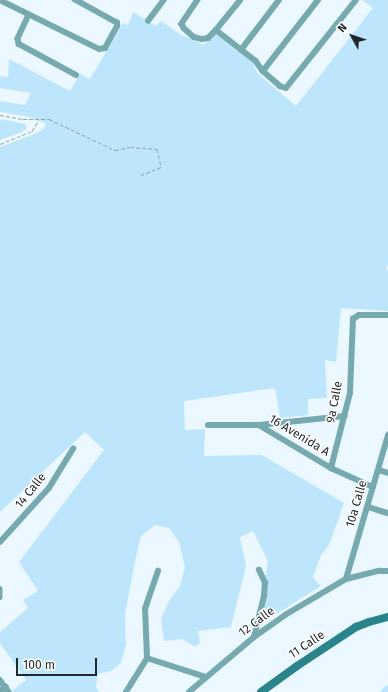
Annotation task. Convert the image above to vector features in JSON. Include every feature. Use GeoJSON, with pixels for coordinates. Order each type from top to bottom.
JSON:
{"type":"FeatureCollection","features":[{"type":"Feature","properties":{"kind":"street"},"geometry":{"type":"LineString","coordinates":[[0,0],[99,49],[105,48],[117,26],[117,23],[75,0]]}},
{"type":"Feature","properties":{"kind":"street"},"geometry":{"type":"LineString","coordinates":[[148,21],[164,0]]}},
{"type":"Feature","properties":{"kind":"street"},"geometry":{"type":"LineString","coordinates":[[198,0],[184,18],[182,24],[184,28],[194,37],[202,39],[208,38],[216,30],[240,0]]}},
{"type":"Feature","properties":{"kind":"street"},"geometry":{"type":"LineString","coordinates":[[241,50],[279,0]]}},
{"type":"Feature","properties":{"kind":"street"},"geometry":{"type":"LineString","coordinates":[[263,71],[318,0]]}},
{"type":"Feature","properties":{"kind":"street"},"geometry":{"type":"LineString","coordinates":[[216,30],[256,61],[263,71],[280,86],[286,88],[356,0]]}},
{"type":"Feature","properties":{"kind":"street"},"geometry":{"type":"LineString","coordinates":[[29,15],[18,39],[19,44],[76,75]]}},
{"type":"Feature","properties":{"kind":"street","name":"9a Calle"},"geometry":{"type":"LineString","coordinates":[[331,468],[350,393],[353,319],[355,316],[388,315]]}},
{"type":"Feature","properties":{"kind":"street"},"geometry":{"type":"LineString","coordinates":[[259,425],[345,416]]}},
{"type":"Feature","properties":{"kind":"street","name":"16 Avenida A"},"geometry":{"type":"LineString","coordinates":[[208,425],[259,425],[331,468],[373,487]]}},
{"type":"Feature","properties":{"kind":"street","name":"10a Calle"},"geometry":{"type":"LineString","coordinates":[[346,579],[388,435]]}},
{"type":"Feature","properties":{"kind":"street","name":"14 Calle"},"geometry":{"type":"LineString","coordinates":[[0,542],[50,488],[73,449]]}},
{"type":"Feature","properties":{"kind":"street"},"geometry":{"type":"LineString","coordinates":[[379,470],[388,473]]}},
{"type":"Feature","properties":{"kind":"street"},"geometry":{"type":"LineString","coordinates":[[368,507],[388,513]]}},
{"type":"Feature","properties":{"kind":"street"},"geometry":{"type":"LineString","coordinates":[[254,637],[264,596],[265,583],[259,570]]}},
{"type":"Feature","properties":{"kind":"street"},"geometry":{"type":"LineString","coordinates":[[126,692],[147,658],[145,609],[158,571]]}},
{"type":"Feature","properties":{"kind":"street","name":"12 Calle"},"geometry":{"type":"LineString","coordinates":[[189,692],[206,676],[254,637],[285,615],[346,579],[379,571],[388,571]]}},
{"type":"Feature","properties":{"kind":"street","name":"11 Calle"},"geometry":{"type":"LineString","coordinates":[[262,692],[314,654],[369,622],[388,617]]}},
{"type":"Feature","properties":{"kind":"street"},"geometry":{"type":"LineString","coordinates":[[147,658],[206,676]]}},
{"type":"Feature","properties":{"kind":"street"},"geometry":{"type":"LineString","coordinates":[[0,680],[7,690],[0,691]]}},
{"type":"Feature","properties":{"kind":"path"},"geometry":{"type":"LineString","coordinates":[[0,115],[23,119],[49,119],[115,150],[130,147],[157,149],[161,167],[139,176]]}},
{"type":"Feature","properties":{"kind":"path"},"geometry":{"type":"LineString","coordinates":[[0,144],[32,131],[40,119]]}},
{"type":"Feature","properties":{"kind":"shaded area"},"geometry":{"type":"Polygon","coordinates":[[[362,0],[388,0],[388,265],[386,268],[388,271],[388,311],[341,308],[336,362],[325,360],[327,398],[308,399],[308,415],[280,418],[275,388],[184,401],[185,430],[205,429],[204,456],[262,455],[344,503],[330,543],[320,557],[313,578],[321,586],[257,626],[268,561],[253,531],[240,537],[246,566],[231,627],[198,631],[200,643],[195,647],[182,639],[164,641],[161,619],[169,601],[180,586],[185,567],[179,542],[169,528],[155,525],[141,536],[125,614],[126,645],[121,663],[111,671],[98,674],[96,687],[99,692],[14,692],[13,690],[26,680],[0,643],[0,632],[28,608],[23,600],[38,591],[19,562],[104,450],[85,432],[0,512],[0,147],[39,132],[45,128],[45,123],[29,117],[0,112],[0,101],[25,105],[31,93],[0,88],[0,76],[8,77],[9,59],[70,91],[80,74],[90,79],[123,23],[128,25],[133,12],[156,26],[161,21],[180,34],[204,45],[214,33],[253,63],[257,73],[296,106],[373,8],[362,0]]]}},
{"type":"Feature","properties":{"kind":"shaded area"},"geometry":{"type":"Polygon","coordinates":[[[2,119],[25,124],[27,128],[22,132],[0,140],[0,121],[2,119]]]}},
{"type":"Feature","properties":{"kind":"shaded area"},"geometry":{"type":"Polygon","coordinates":[[[386,685],[388,686],[388,692],[380,692],[386,685]]]}}]}
